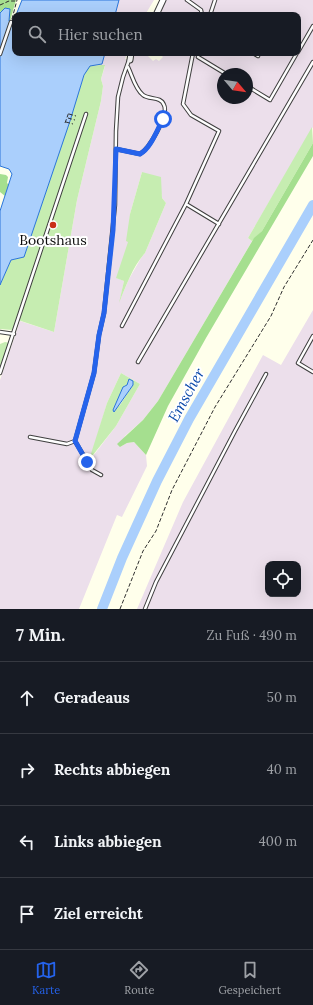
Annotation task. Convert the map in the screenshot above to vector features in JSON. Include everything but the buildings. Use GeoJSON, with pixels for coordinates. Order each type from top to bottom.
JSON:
{"type":"FeatureCollection","features":[{"type":"Feature","properties":{"kind":"street"},"geometry":{"type":"LineString","coordinates":[[157,12],[163,0]]}},
{"type":"Feature","properties":{"kind":"street"},"geometry":{"type":"LineString","coordinates":[[130,60],[131,56]]}},
{"type":"Feature","properties":{"kind":"lane"},"geometry":{"type":"LineString","coordinates":[[186,0],[201,10],[201,12]]}},
{"type":"Feature","properties":{"kind":"lane"},"geometry":{"type":"LineString","coordinates":[[211,12],[215,0]]}},
{"type":"Feature","properties":{"kind":"lane"},"geometry":{"type":"LineString","coordinates":[[0,54],[11,22]]}},
{"type":"Feature","properties":{"kind":"lane"},"geometry":{"type":"LineString","coordinates":[[301,47],[313,26]]}},
{"type":"Feature","properties":{"kind":"lane"},"geometry":{"type":"LineString","coordinates":[[122,326],[186,204],[219,131],[191,115],[183,104],[192,56]]}},
{"type":"Feature","properties":{"kind":"lane"},"geometry":{"type":"LineString","coordinates":[[253,90],[270,100],[296,56]]}},
{"type":"Feature","properties":{"kind":"lane"},"geometry":{"type":"LineString","coordinates":[[198,57],[217,69]]}},
{"type":"Feature","properties":{"kind":"lane"},"geometry":{"type":"LineString","coordinates":[[101,475],[92,470],[75,441],[94,373],[99,335],[104,313],[114,224],[118,97],[123,77],[130,60]]}},
{"type":"Feature","properties":{"kind":"lane"},"geometry":{"type":"LineString","coordinates":[[138,362],[313,62]]}},
{"type":"Feature","properties":{"kind":"lane"},"geometry":{"type":"LineString","coordinates":[[116,149],[140,154],[143,152],[152,140],[166,109],[160,100],[146,97],[139,91],[128,67]]}},
{"type":"Feature","properties":{"kind":"lane"},"geometry":{"type":"LineString","coordinates":[[0,373],[86,114]]}},
{"type":"Feature","properties":{"kind":"lane"},"geometry":{"type":"LineString","coordinates":[[186,204],[219,224]]}},
{"type":"Feature","properties":{"kind":"lane"},"geometry":{"type":"LineString","coordinates":[[0,332],[14,334]]}},
{"type":"Feature","properties":{"kind":"lane"},"geometry":{"type":"LineString","coordinates":[[313,336],[298,363],[313,372]]}},
{"type":"Feature","properties":{"kind":"lane"},"geometry":{"type":"LineString","coordinates":[[145,609],[156,582],[266,374]]}},
{"type":"Feature","properties":{"kind":"lane"},"geometry":{"type":"LineString","coordinates":[[30,436],[67,444],[75,441]]}},
{"type":"Feature","properties":{"kind":"path"},"geometry":{"type":"LineString","coordinates":[[0,5],[9,1],[16,1],[13,12]]}},
{"type":"Feature","properties":{"kind":"path"},"geometry":{"type":"LineString","coordinates":[[11,22],[12,18]]}},
{"type":"Feature","properties":{"kind":"path"},"geometry":{"type":"LineString","coordinates":[[73,124],[66,122],[67,118],[69,113],[76,116]]}},
{"type":"Feature","properties":{"kind":"path"},"geometry":{"type":"LineString","coordinates":[[67,118],[75,120]]}},
{"type":"Feature","properties":{"kind":"path"},"geometry":{"type":"LineString","coordinates":[[120,609],[143,551],[156,531],[172,490],[215,407],[271,316],[284,287],[313,240]]}},
{"type":"Feature","properties":{"kind":"shaded area"},"geometry":{"type":"Polygon","coordinates":[[[119,0],[154,0],[147,12],[116,12],[119,0]]]}},
{"type":"Feature","properties":{"kind":"shaded area"},"geometry":{"type":"Polygon","coordinates":[[[166,0],[313,0],[313,127],[248,238],[252,241],[158,401],[143,420],[125,436],[120,447],[127,443],[134,442],[146,455],[147,466],[122,517],[117,515],[79,609],[0,609],[0,380],[20,321],[54,332],[77,200],[101,101],[103,86],[101,79],[105,66],[101,65],[104,56],[126,56],[125,59],[133,60],[134,56],[148,56],[153,61],[156,59],[159,61],[163,57],[162,56],[301,56],[301,12],[161,12],[166,0]],[[142,172],[130,214],[129,242],[117,278],[124,281],[120,300],[129,279],[145,253],[166,203],[162,198],[162,195],[142,172]],[[121,373],[107,403],[90,460],[116,426],[140,384],[121,373]]]}},
{"type":"Feature","properties":{"kind":"shaded area"},"geometry":{"type":"Polygon","coordinates":[[[313,310],[313,609],[137,609],[183,502],[263,355],[281,365],[313,310]]]}},
{"type":"Feature","properties":{"kind":"green space"},"geometry":{"type":"Polygon","coordinates":[[[0,0],[16,0],[10,21],[5,9],[0,12],[0,0]]]}},
{"type":"Feature","properties":{"kind":"green space"},"geometry":{"type":"Polygon","coordinates":[[[105,65],[101,79],[103,86],[101,101],[77,200],[54,332],[18,320],[12,330],[0,329],[0,285],[11,260],[24,257],[86,70],[90,66],[105,65]]]}},
{"type":"Feature","properties":{"kind":"green space"},"geometry":{"type":"Polygon","coordinates":[[[312,127],[313,143],[262,231],[252,241],[248,238],[312,127]]]}},
{"type":"Feature","properties":{"kind":"green space"},"geometry":{"type":"Polygon","coordinates":[[[313,143],[313,156],[206,338],[168,406],[146,455],[134,442],[127,443],[120,447],[117,444],[143,420],[158,401],[254,238],[262,231],[313,143]]]}},
{"type":"Feature","properties":{"kind":"green space"},"geometry":{"type":"Polygon","coordinates":[[[142,172],[161,177],[162,198],[166,203],[145,253],[133,270],[119,303],[124,281],[116,278],[128,242],[126,241],[130,214],[142,172]]]}},
{"type":"Feature","properties":{"kind":"green space"},"geometry":{"type":"Polygon","coordinates":[[[0,174],[8,177],[7,183],[9,185],[5,196],[0,192],[0,174]]]}},
{"type":"Feature","properties":{"kind":"green space"},"geometry":{"type":"Polygon","coordinates":[[[5,342],[10,343],[0,369],[0,344],[5,342]]]}},
{"type":"Feature","properties":{"kind":"green space"},"geometry":{"type":"Polygon","coordinates":[[[121,373],[140,384],[116,426],[89,460],[107,403],[121,373]],[[133,385],[124,386],[113,410],[120,405],[133,385]]]}},
{"type":"Feature","properties":{"kind":"water"},"geometry":{"type":"Polygon","coordinates":[[[22,0],[119,0],[116,12],[17,12],[22,0]]]}},
{"type":"Feature","properties":{"kind":"water"},"geometry":{"type":"Polygon","coordinates":[[[5,8],[10,9],[9,21],[12,22],[12,56],[104,56],[102,64],[90,66],[84,75],[24,257],[11,260],[0,285],[0,211],[12,174],[9,169],[0,166],[0,13],[5,8]]]}},
{"type":"Feature","properties":{"kind":"water"},"geometry":{"type":"Polygon","coordinates":[[[129,379],[133,381],[133,385],[114,412],[113,410],[123,387],[127,385],[129,379]]]}},
{"type":"Feature","properties":{"kind":"waterway","name":"Emscher"},"geometry":{"type":"LineString","coordinates":[[102,609],[122,558],[157,481],[189,419],[313,205]]}},
{"type":"Feature","properties":{"kind":"place","name":"Bootshaus"},"geometry":{"type":"Point","coordinates":[53,225]}},
{"type":"Feature","properties":{"kind":"route"},"geometry":{"type":"LineString","coordinates":[[87,462],[75,441],[94,373],[99,335],[104,313],[115,205],[116,149],[140,154],[152,140],[163,119]]}}]}
